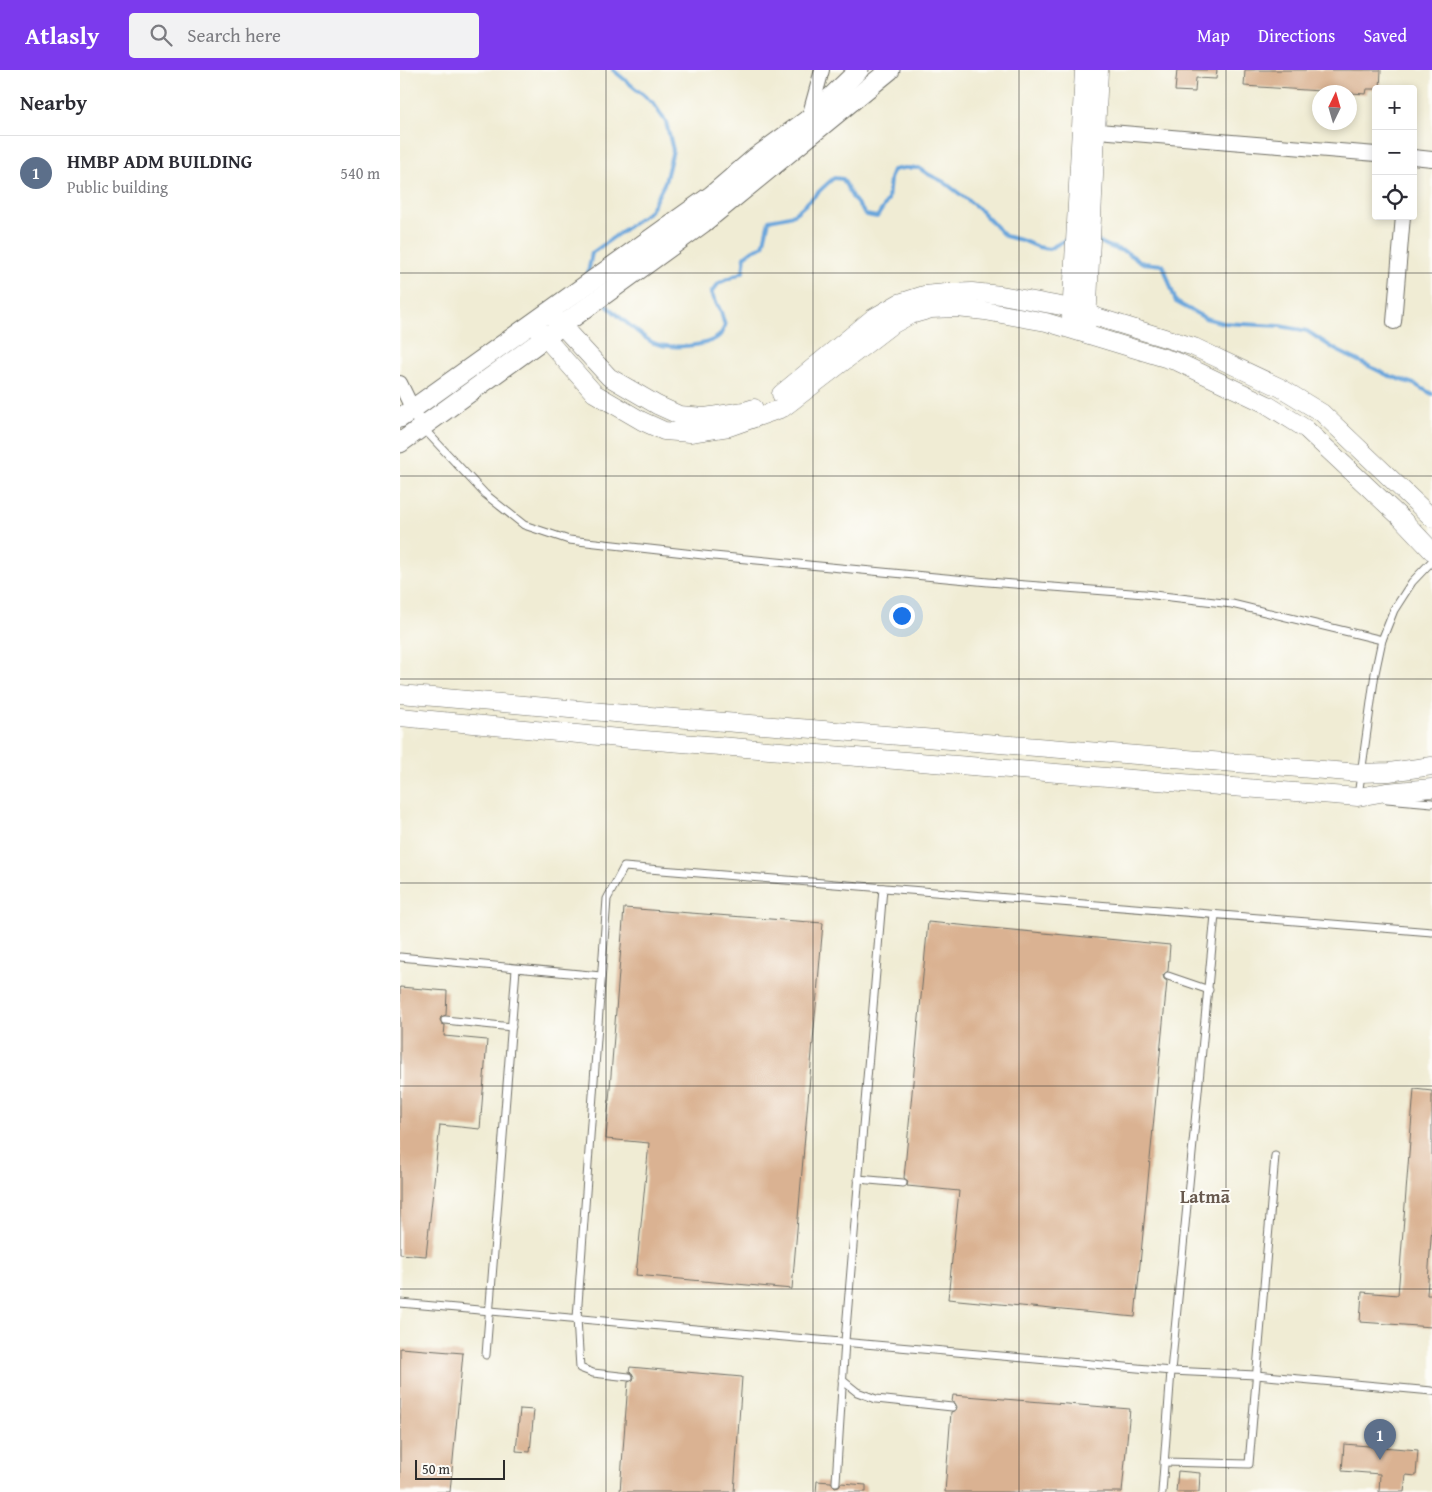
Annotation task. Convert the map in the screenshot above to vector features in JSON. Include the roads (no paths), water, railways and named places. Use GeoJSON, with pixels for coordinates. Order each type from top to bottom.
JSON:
{"type":"FeatureCollection","features":[{"type":"Feature","properties":{"kind":"main road"},"geometry":{"type":"LineString","coordinates":[[406,413],[533,324],[556,318],[611,278],[755,158],[808,118],[859,70]]}},
{"type":"Feature","properties":{"kind":"main road"},"geometry":{"type":"LineString","coordinates":[[611,278],[704,223],[890,70]]}},
{"type":"Feature","properties":{"kind":"main road"},"geometry":{"type":"LineString","coordinates":[[400,443],[545,338],[556,318]]}},
{"type":"Feature","properties":{"kind":"street"},"geometry":{"type":"LineString","coordinates":[[808,118],[822,70]]}},
{"type":"Feature","properties":{"kind":"street"},"geometry":{"type":"LineString","coordinates":[[1078,332],[1088,131],[1084,70]]}},
{"type":"Feature","properties":{"kind":"street"},"geometry":{"type":"LineString","coordinates":[[1088,131],[1099,70]]}},
{"type":"Feature","properties":{"kind":"street"},"geometry":{"type":"LineString","coordinates":[[1088,131],[1372,154]]}},
{"type":"Feature","properties":{"kind":"street"},"geometry":{"type":"LineString","coordinates":[[1417,157],[1432,159]]}},
{"type":"Feature","properties":{"kind":"street"},"geometry":{"type":"LineString","coordinates":[[1394,322],[1403,220]]}},
{"type":"Feature","properties":{"kind":"street"},"geometry":{"type":"LineString","coordinates":[[556,318],[609,377],[657,405],[679,415],[705,417],[744,411],[770,403],[873,318],[899,303],[924,295],[972,292],[1000,295],[1079,312],[1194,346],[1281,388],[1322,413],[1432,518]]}},
{"type":"Feature","properties":{"kind":"street"},"geometry":{"type":"LineString","coordinates":[[533,324],[594,393],[642,421],[664,431],[690,433],[729,427],[783,408],[890,326],[910,314],[924,310],[957,308],[1046,322],[1178,362],[1266,404],[1306,429],[1401,518],[1432,551]]}},
{"type":"Feature","properties":{"kind":"street"},"geometry":{"type":"LineString","coordinates":[[400,383],[406,413],[422,427]]}},
{"type":"Feature","properties":{"kind":"street"},"geometry":{"type":"LineString","coordinates":[[400,694],[635,715],[1361,773],[1389,772],[1432,766]]}},
{"type":"Feature","properties":{"kind":"street"},"geometry":{"type":"LineString","coordinates":[[400,717],[619,738],[1358,797],[1386,792],[1432,788]]}},
{"type":"Feature","properties":{"kind":"lane"},"geometry":{"type":"LineString","coordinates":[[422,427],[485,494],[524,525],[569,540],[703,555],[998,583],[1145,594],[1232,604],[1382,640]]}},
{"type":"Feature","properties":{"kind":"lane"},"geometry":{"type":"LineString","coordinates":[[1432,561],[1412,582],[1398,603],[1382,640],[1375,673],[1358,797],[1432,803]]}},
{"type":"Feature","properties":{"kind":"lane"},"geometry":{"type":"LineString","coordinates":[[629,1376],[592,1372],[580,1368],[577,1318],[607,899],[624,867],[1432,932]]}},
{"type":"Feature","properties":{"kind":"lane"},"geometry":{"type":"LineString","coordinates":[[836,1482],[845,1341],[883,888]]}},
{"type":"Feature","properties":{"kind":"lane"},"geometry":{"type":"LineString","coordinates":[[1162,1492],[1171,1370],[1215,915]]}},
{"type":"Feature","properties":{"kind":"lane"},"geometry":{"type":"LineString","coordinates":[[400,957],[601,976]]}},
{"type":"Feature","properties":{"kind":"lane"},"geometry":{"type":"LineString","coordinates":[[486,1355],[516,969]]}},
{"type":"Feature","properties":{"kind":"lane"},"geometry":{"type":"LineString","coordinates":[[1168,976],[1209,990]]}},
{"type":"Feature","properties":{"kind":"lane"},"geometry":{"type":"LineString","coordinates":[[445,1020],[512,1027]]}},
{"type":"Feature","properties":{"kind":"lane"},"geometry":{"type":"LineString","coordinates":[[1164,1462],[1249,1464],[1275,1156]]}},
{"type":"Feature","properties":{"kind":"lane"},"geometry":{"type":"LineString","coordinates":[[858,1179],[903,1182]]}},
{"type":"Feature","properties":{"kind":"lane"},"geometry":{"type":"LineString","coordinates":[[400,1302],[1171,1370],[1256,1375],[1432,1391]]}},
{"type":"Feature","properties":{"kind":"lane"},"geometry":{"type":"LineString","coordinates":[[842,1380],[857,1392],[876,1399],[952,1407]]}},
{"type":"Feature","properties":{"kind":"waterway"},"geometry":{"type":"LineString","coordinates":[[589,276],[592,253],[650,211],[665,182],[673,150],[666,122],[653,103],[613,70]]}},
{"type":"Feature","properties":{"kind":"waterway"},"geometry":{"type":"LineString","coordinates":[[604,301],[608,307],[631,327],[654,343],[669,346],[688,346],[713,340],[720,335],[725,326],[721,312],[711,293],[719,283],[743,272],[745,256],[763,246],[769,220],[796,213],[834,178],[843,179],[852,197],[866,215],[877,217],[888,200],[893,170],[904,168],[919,168],[944,182],[978,208],[1005,236],[1049,249],[1069,238]]}},
{"type":"Feature","properties":{"kind":"waterway"},"geometry":{"type":"LineString","coordinates":[[1096,240],[1126,252],[1143,263],[1163,265],[1176,302],[1205,318],[1224,323],[1280,326],[1307,331],[1336,350],[1387,375],[1414,384],[1432,394]]}},
{"type":"Feature","properties":{"kind":"place","name":"HMBP ADM BUILDING"},"geometry":{"type":"Point","coordinates":[1380,1460]}},
{"type":"Feature","properties":{"kind":"district","name":"Latmā"},"geometry":{"type":"Point","coordinates":[1205,1197]}}]}
